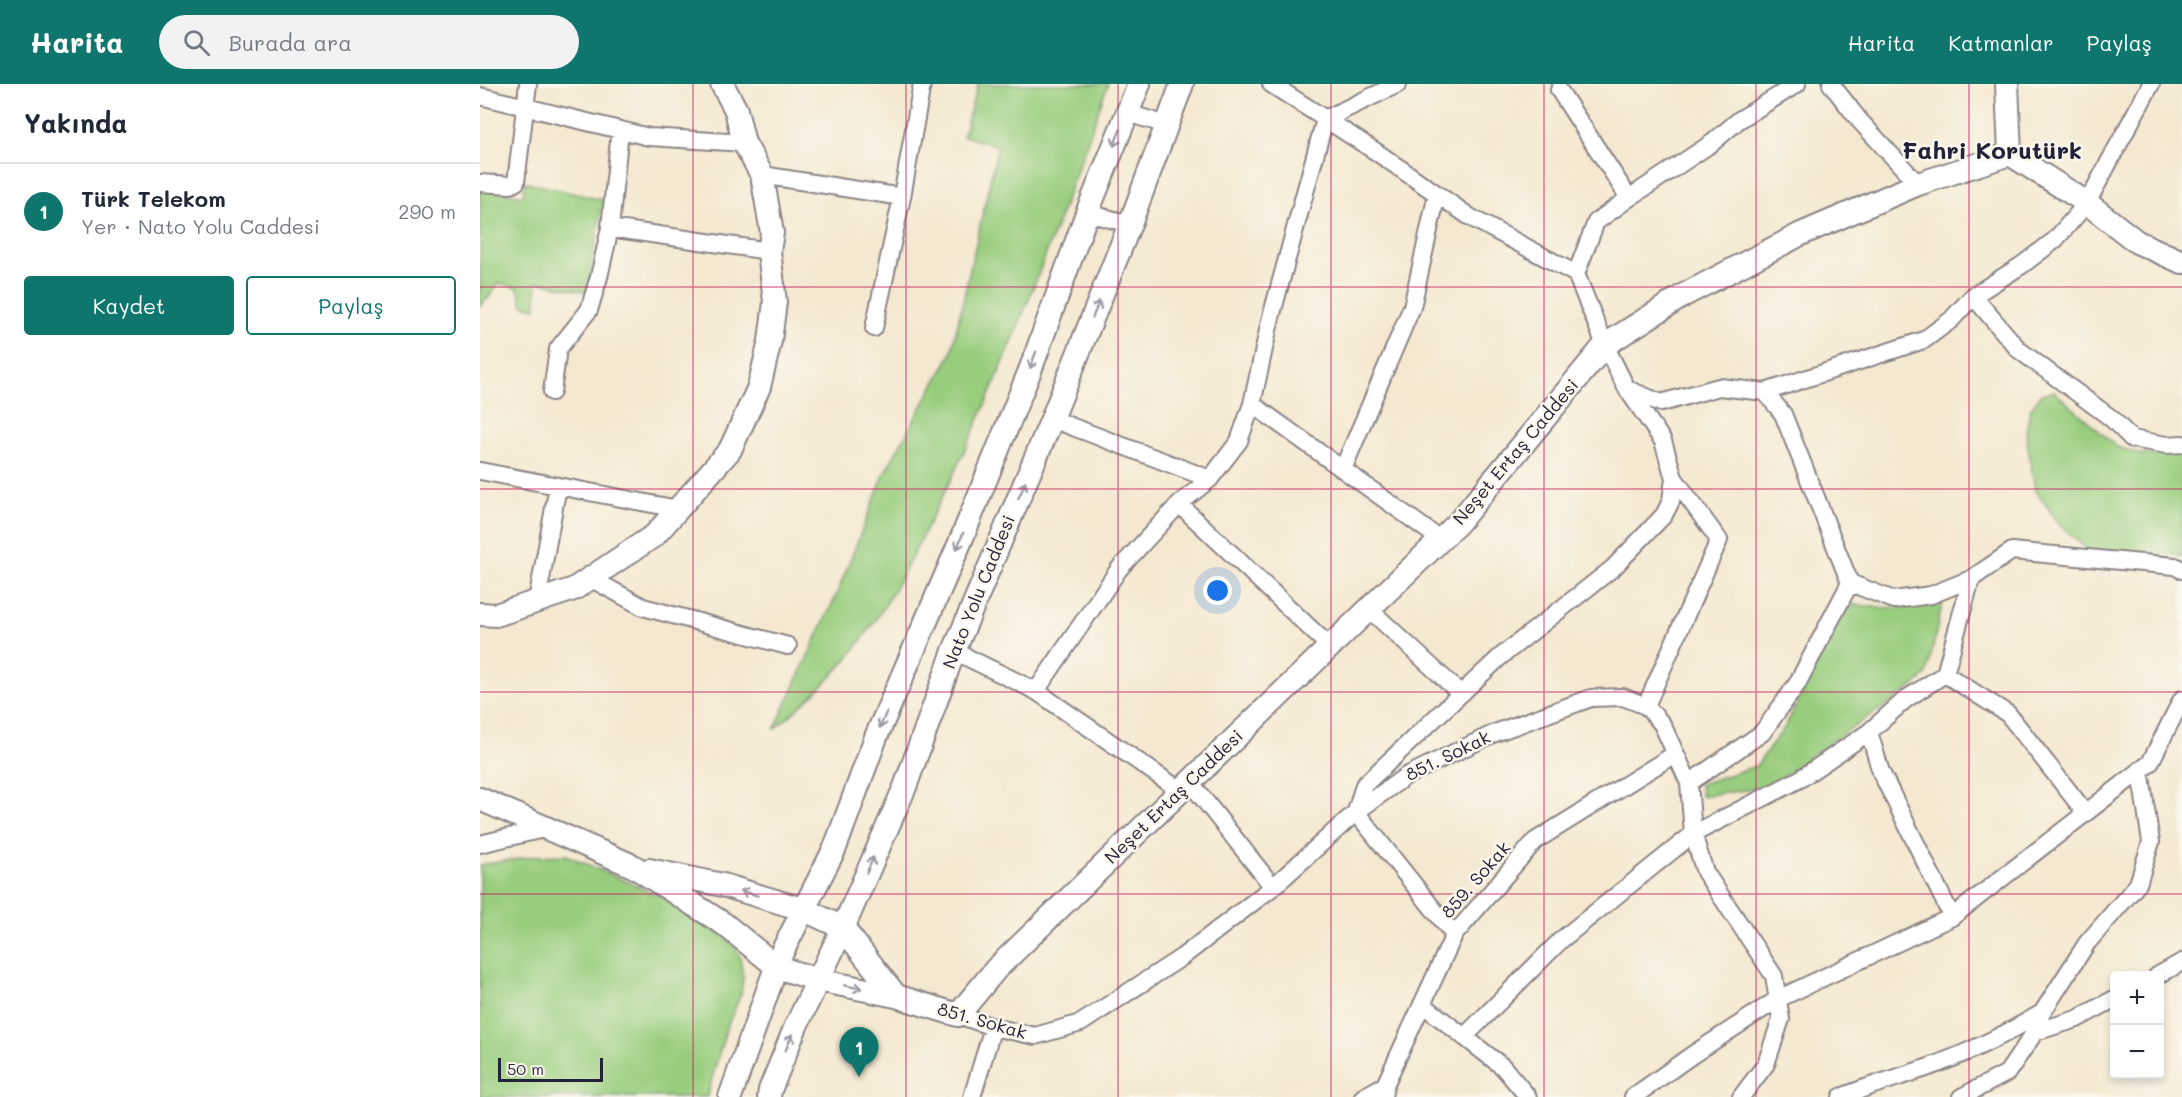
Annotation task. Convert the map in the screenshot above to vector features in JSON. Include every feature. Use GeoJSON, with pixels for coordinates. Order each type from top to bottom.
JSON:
{"type":"FeatureCollection","features":[{"type":"Feature","properties":{"kind":"main road"},"geometry":{"type":"LineString","coordinates":[[480,614],[496,615],[574,589],[656,535],[730,450],[759,387],[770,341],[775,303],[768,251],[772,233],[762,175],[744,143],[736,110],[722,84]]}},
{"type":"Feature","properties":{"kind":"main road"},"geometry":{"type":"LineString","coordinates":[[730,1097],[780,956],[835,848],[876,737],[959,545],[1022,390],[1087,213],[1139,84]]}},
{"type":"Feature","properties":{"kind":"main road","name":"Nato Yolu Caddesi"},"geometry":{"type":"LineString","coordinates":[[769,1097],[796,1026],[843,928],[905,787],[954,651],[1052,419],[1130,224],[1182,84]]}},
{"type":"Feature","properties":{"kind":"main road"},"geometry":{"type":"LineString","coordinates":[[2007,84],[2010,154],[2087,203],[2137,242],[2182,262]]}},
{"type":"Feature","properties":{"kind":"main road","name":"Neşet Ertaş Caddesi"},"geometry":{"type":"LineString","coordinates":[[958,1015],[996,969],[1458,523],[1605,345],[1684,295],[1801,234],[1918,184],[2010,154]]}},
{"type":"Feature","properties":{"kind":"main road"},"geometry":{"type":"LineString","coordinates":[[480,799],[633,866],[724,924],[777,967]]}},
{"type":"Feature","properties":{"kind":"main road"},"geometry":{"type":"LineString","coordinates":[[633,866],[723,885],[805,910],[843,928],[896,996]]}},
{"type":"Feature","properties":{"kind":"main road","name":"851. Sokak"},"geometry":{"type":"LineString","coordinates":[[777,967],[818,980],[896,996],[958,1015]]}},
{"type":"Feature","properties":{"kind":"street"},"geometry":{"type":"LineString","coordinates":[[480,183],[511,185],[516,182],[528,84]]}},
{"type":"Feature","properties":{"kind":"street"},"geometry":{"type":"LineString","coordinates":[[874,328],[902,197],[921,84]]}},
{"type":"Feature","properties":{"kind":"street"},"geometry":{"type":"LineString","coordinates":[[1271,84],[1470,217],[1576,274],[1605,345],[1627,389],[1663,441],[1674,478],[1719,540],[1646,706],[1662,724],[1689,783],[1693,834],[1705,872],[1774,976],[1781,1019],[1766,1064],[1742,1097]]}},
{"type":"Feature","properties":{"kind":"street"},"geometry":{"type":"LineString","coordinates":[[1036,691],[1119,569],[1179,504],[1210,479],[1239,441],[1252,404],[1269,321],[1325,119],[1398,84]]}},
{"type":"Feature","properties":{"kind":"street"},"geometry":{"type":"LineString","coordinates":[[1576,274],[1596,222],[1713,143],[1739,120],[1797,84]]}},
{"type":"Feature","properties":{"kind":"street"},"geometry":{"type":"LineString","coordinates":[[1831,84],[1859,120],[1918,184]]}},
{"type":"Feature","properties":{"kind":"street"},"geometry":{"type":"LineString","coordinates":[[1627,389],[1661,403],[1719,387],[1765,392],[1924,340],[1951,320],[1973,296],[2022,265],[2055,240],[2087,203],[2151,84]]}},
{"type":"Feature","properties":{"kind":"street"},"geometry":{"type":"LineString","coordinates":[[1559,90],[1629,198]]}},
{"type":"Feature","properties":{"kind":"street"},"geometry":{"type":"LineString","coordinates":[[480,96],[649,137],[744,143]]}},
{"type":"Feature","properties":{"kind":"street"},"geometry":{"type":"LineString","coordinates":[[1127,113],[1167,125]]}},
{"type":"Feature","properties":{"kind":"street"},"geometry":{"type":"LineString","coordinates":[[552,392],[558,349],[589,309],[599,278],[610,228],[620,130]]}},
{"type":"Feature","properties":{"kind":"street"},"geometry":{"type":"LineString","coordinates":[[762,175],[902,197]]}},
{"type":"Feature","properties":{"kind":"street"},"geometry":{"type":"LineString","coordinates":[[1342,470],[1412,307],[1437,194]]}},
{"type":"Feature","properties":{"kind":"street"},"geometry":{"type":"LineString","coordinates":[[1087,213],[1130,224]]}},
{"type":"Feature","properties":{"kind":"street"},"geometry":{"type":"LineString","coordinates":[[610,228],[768,251]]}},
{"type":"Feature","properties":{"kind":"street"},"geometry":{"type":"LineString","coordinates":[[1973,296],[2019,350],[2111,418],[2132,439],[2167,445],[2182,444]]}},
{"type":"Feature","properties":{"kind":"street"},"geometry":{"type":"LineString","coordinates":[[1765,392],[1783,414],[1850,583],[1894,600],[1931,595],[1971,579],[2012,551],[2175,566],[2182,570]]}},
{"type":"Feature","properties":{"kind":"street"},"geometry":{"type":"LineString","coordinates":[[1252,404],[1441,540]]}},
{"type":"Feature","properties":{"kind":"street"},"geometry":{"type":"LineString","coordinates":[[1052,419],[1210,479]]}},
{"type":"Feature","properties":{"kind":"street"},"geometry":{"type":"LineString","coordinates":[[480,471],[678,509]]}},
{"type":"Feature","properties":{"kind":"street"},"geometry":{"type":"LineString","coordinates":[[1454,935],[1356,812],[1364,785],[1500,657],[1613,568],[1664,515],[1671,501],[1674,478]]}},
{"type":"Feature","properties":{"kind":"street"},"geometry":{"type":"LineString","coordinates":[[537,601],[558,486]]}},
{"type":"Feature","properties":{"kind":"street"},"geometry":{"type":"LineString","coordinates":[[1179,504],[1330,647]]}},
{"type":"Feature","properties":{"kind":"street"},"geometry":{"type":"LineString","coordinates":[[590,578],[643,607],[788,646]]}},
{"type":"Feature","properties":{"kind":"street"},"geometry":{"type":"LineString","coordinates":[[1464,1037],[1561,940],[1693,834],[1800,779],[1869,732],[1906,699],[1945,674],[1971,579]]}},
{"type":"Feature","properties":{"kind":"street"},"geometry":{"type":"LineString","coordinates":[[1689,783],[1762,733],[1797,684],[1850,583]]}},
{"type":"Feature","properties":{"kind":"street"},"geometry":{"type":"LineString","coordinates":[[1370,609],[1461,694]]}},
{"type":"Feature","properties":{"kind":"street"},"geometry":{"type":"LineString","coordinates":[[954,651],[1036,691],[1185,787],[1274,887]]}},
{"type":"Feature","properties":{"kind":"street"},"geometry":{"type":"LineString","coordinates":[[1945,674],[2008,714],[2085,812]]}},
{"type":"Feature","properties":{"kind":"street","name":"851. Sokak"},"geometry":{"type":"LineString","coordinates":[[958,1015],[993,1027],[1035,1036],[1081,1023],[1182,957],[1274,887],[1356,812],[1406,776],[1506,729],[1592,698],[1623,697],[1646,706]]}},
{"type":"Feature","properties":{"kind":"street"},"geometry":{"type":"LineString","coordinates":[[1633,1097],[1778,999],[1952,917],[2150,764],[2182,699]]}},
{"type":"Feature","properties":{"kind":"street"},"geometry":{"type":"LineString","coordinates":[[1869,732],[1881,772],[1952,917]]}},
{"type":"Feature","properties":{"kind":"street","name":"859. Sokak"},"geometry":{"type":"LineString","coordinates":[[1384,1091],[1454,935],[1535,841],[1676,754]]}},
{"type":"Feature","properties":{"kind":"street"},"geometry":{"type":"LineString","coordinates":[[1961,1097],[2007,1073],[2035,1032],[2042,1013],[2087,943],[2138,884],[2151,842],[2140,770]]}},
{"type":"Feature","properties":{"kind":"street"},"geometry":{"type":"LineString","coordinates":[[480,844],[548,828]]}},
{"type":"Feature","properties":{"kind":"street"},"geometry":{"type":"LineString","coordinates":[[2164,971],[2182,962]]}},
{"type":"Feature","properties":{"kind":"street"},"geometry":{"type":"LineString","coordinates":[[2035,1032],[2077,1019],[2110,1002]]}},
{"type":"Feature","properties":{"kind":"street"},"geometry":{"type":"LineString","coordinates":[[1422,1004],[1503,1068],[1528,1097]]}},
{"type":"Feature","properties":{"kind":"street"},"geometry":{"type":"LineString","coordinates":[[1841,1097],[1930,1067],[1999,1038],[2042,1013]]}},
{"type":"Feature","properties":{"kind":"street"},"geometry":{"type":"LineString","coordinates":[[972,1097],[993,1027]]}},
{"type":"Feature","properties":{"kind":"street"},"geometry":{"type":"LineString","coordinates":[[1363,1097],[1384,1091]]}},
{"type":"Feature","properties":{"kind":"green space"},"geometry":{"type":"Polygon","coordinates":[[[978,84],[1108,84],[1048,249],[1005,358],[958,465],[915,552],[866,635],[826,682],[774,730],[838,591],[885,472],[951,354],[998,146],[963,136],[978,84]]]}},
{"type":"Feature","properties":{"kind":"green space"},"geometry":{"type":"Polygon","coordinates":[[[525,182],[603,200],[587,292],[537,282],[536,308],[523,305],[518,288],[499,283],[480,306],[480,188],[523,196],[525,182]]]}},
{"type":"Feature","properties":{"kind":"green space"},"geometry":{"type":"Polygon","coordinates":[[[2054,391],[2117,447],[2140,454],[2182,453],[2182,557],[2174,554],[2088,550],[2060,525],[2035,490],[2026,434],[2030,410],[2041,394],[2054,391]]]}},
{"type":"Feature","properties":{"kind":"green space"},"geometry":{"type":"Polygon","coordinates":[[[1943,600],[1927,674],[1910,689],[1768,787],[1701,796],[1700,784],[1756,766],[1785,727],[1850,604],[1896,608],[1919,606],[1943,600]]]}},
{"type":"Feature","properties":{"kind":"green space"},"geometry":{"type":"Polygon","coordinates":[[[566,855],[701,914],[735,947],[740,957],[743,978],[741,994],[726,1029],[707,1097],[480,1097],[480,865],[535,856],[566,855]]]}},
{"type":"Feature","properties":{"kind":"place","name":"Türk Telekom"},"geometry":{"type":"Point","coordinates":[859,1077]}},
{"type":"Feature","properties":{"kind":"district","name":"Fahri Korutürk"},"geometry":{"type":"Point","coordinates":[1992,151]}}]}
